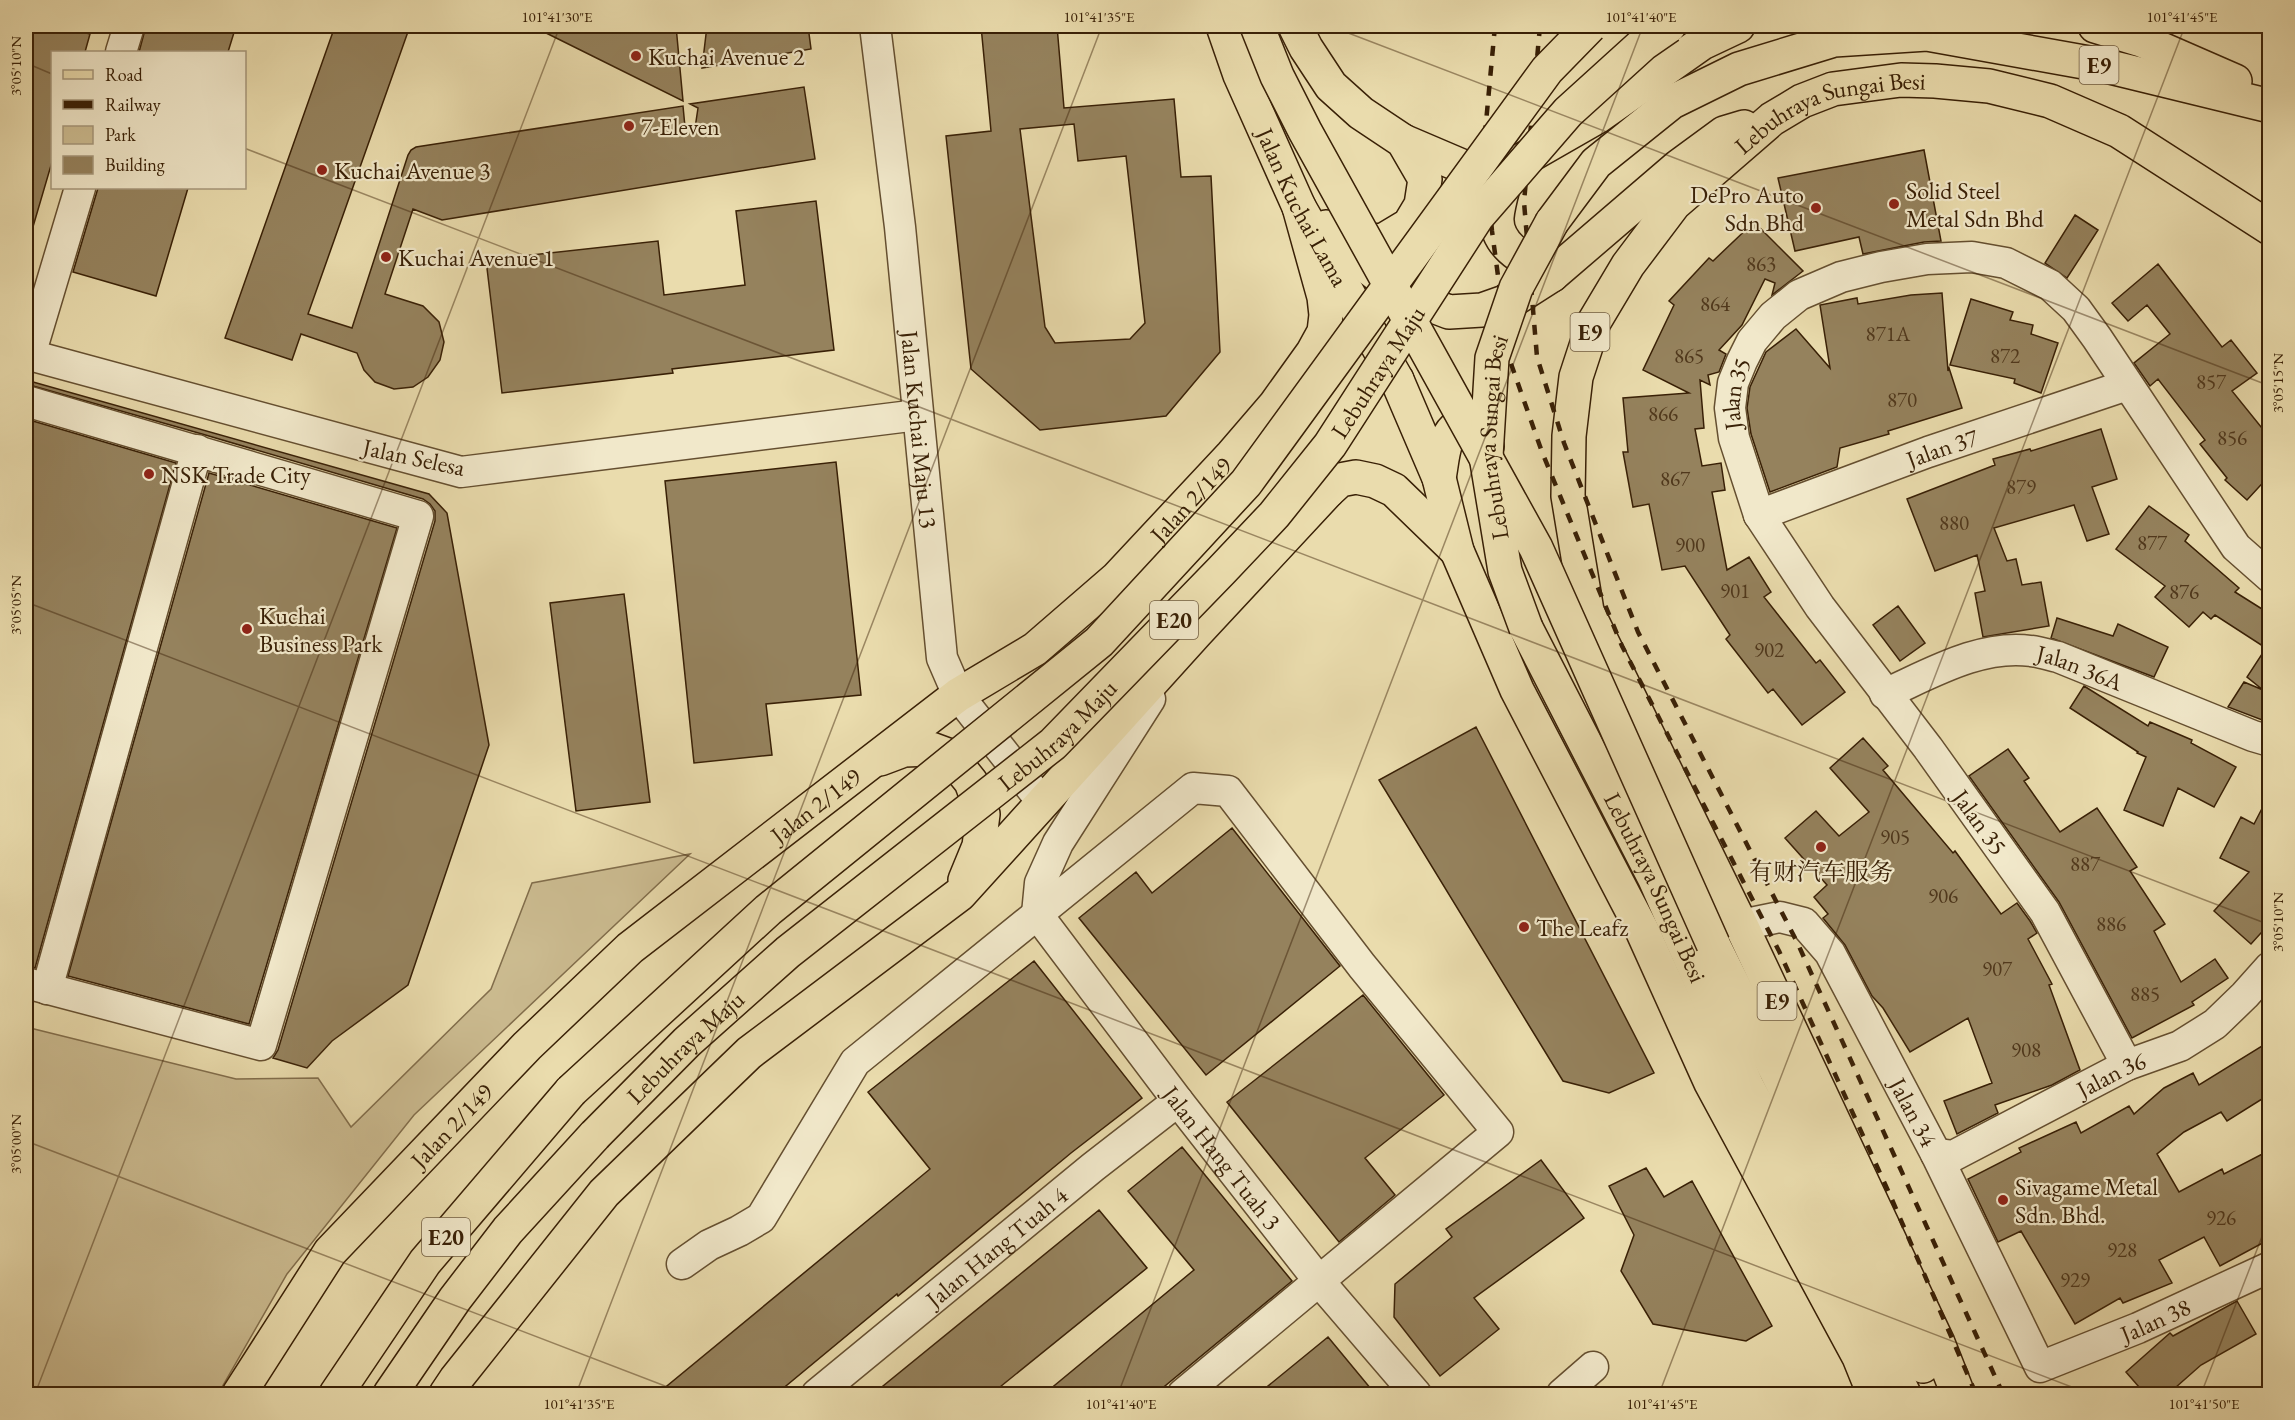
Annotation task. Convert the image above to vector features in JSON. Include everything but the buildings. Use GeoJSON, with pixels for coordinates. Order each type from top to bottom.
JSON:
{"type":"FeatureCollection","features":[{"type":"Feature","properties":{"kind":"main road","name":"Jalan Kuchai Lama"},"geometry":{"type":"LineString","coordinates":[[1223,26],[1240,75],[1299,207],[1397,380],[1439,478]]}},
{"type":"Feature","properties":{"kind":"main road"},"geometry":{"type":"LineString","coordinates":[[1257,26],[1277,76],[1305,131],[1536,548],[1713,944],[1911,1339],[1935,1395]]}},
{"type":"Feature","properties":{"kind":"main road"},"geometry":{"type":"LineString","coordinates":[[1295,26],[1306,48],[1331,86],[1361,113],[1403,141],[1478,172],[1508,168],[1597,117],[1702,43],[1738,26]]}},
{"type":"Feature","properties":{"kind":"main road","name":"Lebuhraya Maju"},"geometry":{"type":"LineString","coordinates":[[336,1395],[425,1262],[571,1091],[768,910],[1099,642],[1246,483],[1547,70],[1590,26]]}},
{"type":"Feature","properties":{"kind":"main road","name":"Lebuhraya Maju"},"geometry":{"type":"LineString","coordinates":[[390,1395],[455,1299],[508,1230],[595,1135],[687,1042],[788,952],[1053,744],[1214,579],[1274,514],[1330,445],[1484,209],[1568,112],[1643,44],[1669,26]]}},
{"type":"Feature","properties":{"kind":"main road"},"geometry":{"type":"LineString","coordinates":[[2095,26],[2140,40],[2270,96]]}},
{"type":"Feature","properties":{"kind":"main road","name":"Lebuhraya Sungai Besi"},"geometry":{"type":"LineString","coordinates":[[1904,1395],[1824,1232],[1747,1086],[1655,879],[1526,628],[1505,571],[1486,456],[1492,358],[1516,288],[1552,222],[1596,163],[1672,102],[1739,69],[1834,40],[1927,34],[2106,66],[2270,106]]}},
{"type":"Feature","properties":{"kind":"main road","name":"Lebuhraya Sungai Besi"},"geometry":{"type":"LineString","coordinates":[[1958,1395],[1933,1333],[1741,925],[1587,611],[1568,496],[1569,446],[1576,376],[1594,322],[1628,265],[1674,204],[1772,119],[1802,101],[1833,89],[1900,80],[1969,83],[2050,100],[2119,131],[2270,228]]}},
{"type":"Feature","properties":{"kind":"main road"},"geometry":{"type":"LineString","coordinates":[[1299,207],[1326,227],[1370,269],[1402,294],[1449,312],[1482,310],[1516,298],[1552,275],[1679,166],[1724,133],[1772,119]]}},
{"type":"Feature","properties":{"kind":"main road"},"geometry":{"type":"LineString","coordinates":[[1326,227],[1360,242],[1384,240],[1409,225],[1421,205],[1425,179],[1403,141]]}},
{"type":"Feature","properties":{"kind":"main road"},"geometry":{"type":"LineString","coordinates":[[1508,168],[1497,219],[1503,240],[1515,253],[1552,275]]}},
{"type":"Feature","properties":{"kind":"main road","name":"Jalan 2/149"},"geometry":{"type":"LineString","coordinates":[[239,1395],[330,1252],[527,1046],[630,948],[958,694],[1035,649],[1117,578],[1232,455],[1275,405],[1324,332],[1326,315],[1324,297],[1299,207]]}},
{"type":"Feature","properties":{"kind":"main road"},"geometry":{"type":"LineString","coordinates":[[1587,611],[1507,466],[1473,431],[1460,424],[1450,431],[1444,447],[1439,478],[1457,551],[1517,690],[1641,928],[1711,1083],[1859,1357],[1874,1395]]}},
{"type":"Feature","properties":{"kind":"main road"},"geometry":{"type":"LineString","coordinates":[[446,1395],[456,1379],[604,1193],[749,1053],[960,894],[1196,633],[1340,480],[1356,477],[1375,481],[1395,490],[1457,551]]}},
{"type":"Feature","properties":{"kind":"main road"},"geometry":{"type":"LineString","coordinates":[[867,764],[904,750],[931,749],[950,756],[971,782],[983,814],[979,846],[960,894]]}},
{"type":"Feature","properties":{"kind":"main road"},"geometry":{"type":"LineString","coordinates":[[1641,928],[1747,1086]]}},
{"type":"Feature","properties":{"kind":"street"},"geometry":{"type":"LineString","coordinates":[[121,51],[129,26]]}},
{"type":"Feature","properties":{"kind":"street","name":"Jalan Kuchai Maju 13"},"geometry":{"type":"LineString","coordinates":[[875,26],[900,227],[942,658],[958,694],[1043,803]]}},
{"type":"Feature","properties":{"kind":"street"},"geometry":{"type":"LineString","coordinates":[[28,354],[80,189]]}},
{"type":"Feature","properties":{"kind":"street","name":"Jalan 35"},"geometry":{"type":"LineString","coordinates":[[2127,1065],[2045,912],[1928,748],[1820,607],[1760,515],[1734,438],[1730,408],[1733,383],[1752,341],[1773,316],[1799,295],[1841,277],[1927,259],[1972,257],[2006,263],[2050,285],[2076,309],[2236,547],[2270,577]]}},
{"type":"Feature","properties":{"kind":"street","name":"Jalan Selesa"},"geometry":{"type":"LineString","coordinates":[[28,354],[461,472],[918,415]]}},
{"type":"Feature","properties":{"kind":"street","name":"Jalan 37"},"geometry":{"type":"LineString","coordinates":[[1760,515],[1928,452],[2127,385]]}},
{"type":"Feature","properties":{"kind":"street"},"geometry":{"type":"LineString","coordinates":[[26,401],[197,450],[417,516],[261,1045],[36,986],[197,450]]}},
{"type":"Feature","properties":{"kind":"street"},"geometry":{"type":"LineString","coordinates":[[1037,914],[1040,883],[1058,843],[1148,701],[1196,633]]}},
{"type":"Feature","properties":{"kind":"street","name":"Jalan 36A"},"geometry":{"type":"LineString","coordinates":[[1885,694],[1947,666],[1976,656],[2030,651],[2058,657],[2270,741]]}},
{"type":"Feature","properties":{"kind":"street"},"geometry":{"type":"LineString","coordinates":[[682,1264],[709,1245],[740,1231],[761,1218],[855,1062],[1193,788],[1228,791],[1362,966],[1498,1132],[1184,1395]]}},
{"type":"Feature","properties":{"kind":"street","name":"Jalan Hang Tuah 3"},"geometry":{"type":"LineString","coordinates":[[1037,914],[1178,1101],[1319,1281],[1416,1395]]}},
{"type":"Feature","properties":{"kind":"street","name":"Jalan 34"},"geometry":{"type":"LineString","coordinates":[[1741,925],[1780,917],[1804,923],[1830,953],[1936,1154],[2040,1367]]}},
{"type":"Feature","properties":{"kind":"street","name":"Jalan 36"},"geometry":{"type":"LineString","coordinates":[[1936,1154],[1953,1156],[2127,1065],[2180,1046],[2215,1024],[2246,995],[2270,967]]}},
{"type":"Feature","properties":{"kind":"street","name":"Jalan Hang Tuah 4"},"geometry":{"type":"LineString","coordinates":[[817,1395],[1093,1167],[1178,1101]]}},
{"type":"Feature","properties":{"kind":"street","name":"Jalan 38"},"geometry":{"type":"LineString","coordinates":[[2040,1367],[2138,1328],[2270,1267]]}},
{"type":"Feature","properties":{"kind":"street"},"geometry":{"type":"LineString","coordinates":[[1562,1395],[1593,1367]]}},
{"type":"Feature","properties":{"kind":"green space"},"geometry":{"type":"Polygon","coordinates":[[[690,854],[414,1115],[287,1274],[218,1394],[26,1394],[26,1027],[236,1079],[318,1078],[351,1127],[491,989],[532,883],[690,854]]]}},
{"type":"Feature","properties":{"kind":"railway"},"geometry":{"type":"LineString","coordinates":[[1495,26],[1484,144],[1492,231],[1509,358],[1542,452],[1622,646],[1779,951],[1890,1195],[1976,1394]]}},
{"type":"Feature","properties":{"kind":"railway"},"geometry":{"type":"LineString","coordinates":[[1540,26],[1524,202],[1537,357],[1564,443],[1638,632],[1797,942],[2003,1394]]}},
{"type":"Feature","properties":{"kind":"place","name":"Kuchai Avenue 2"},"geometry":{"type":"Point","coordinates":[636,56]}},
{"type":"Feature","properties":{"kind":"place","name":"7-Eleven"},"geometry":{"type":"Point","coordinates":[629,126]}},
{"type":"Feature","properties":{"kind":"place","name":"Kuchai Avenue 3"},"geometry":{"type":"Point","coordinates":[322,170]}},
{"type":"Feature","properties":{"kind":"place","name":"Solid Steel Metal Sdn Bhd"},"geometry":{"type":"Point","coordinates":[1894,204]}},
{"type":"Feature","properties":{"kind":"place","name":"DePro Auto Sdn Bhd"},"geometry":{"type":"Point","coordinates":[1816,208]}},
{"type":"Feature","properties":{"kind":"place","name":"Kuchai Avenue 1"},"geometry":{"type":"Point","coordinates":[386,257]}},
{"type":"Feature","properties":{"kind":"place","name":"NSK Trade City"},"geometry":{"type":"Point","coordinates":[149,474]}},
{"type":"Feature","properties":{"kind":"place","name":"Kuchai Business Park"},"geometry":{"type":"Point","coordinates":[247,629]}},
{"type":"Feature","properties":{"kind":"place","name":"有财汽车服务"},"geometry":{"type":"Point","coordinates":[1821,847]}},
{"type":"Feature","properties":{"kind":"place","name":"The Leafz"},"geometry":{"type":"Point","coordinates":[1524,927]}},
{"type":"Feature","properties":{"kind":"place","name":"Sivagame Metal Sdn. Bhd."},"geometry":{"type":"Point","coordinates":[2003,1200]}}]}
